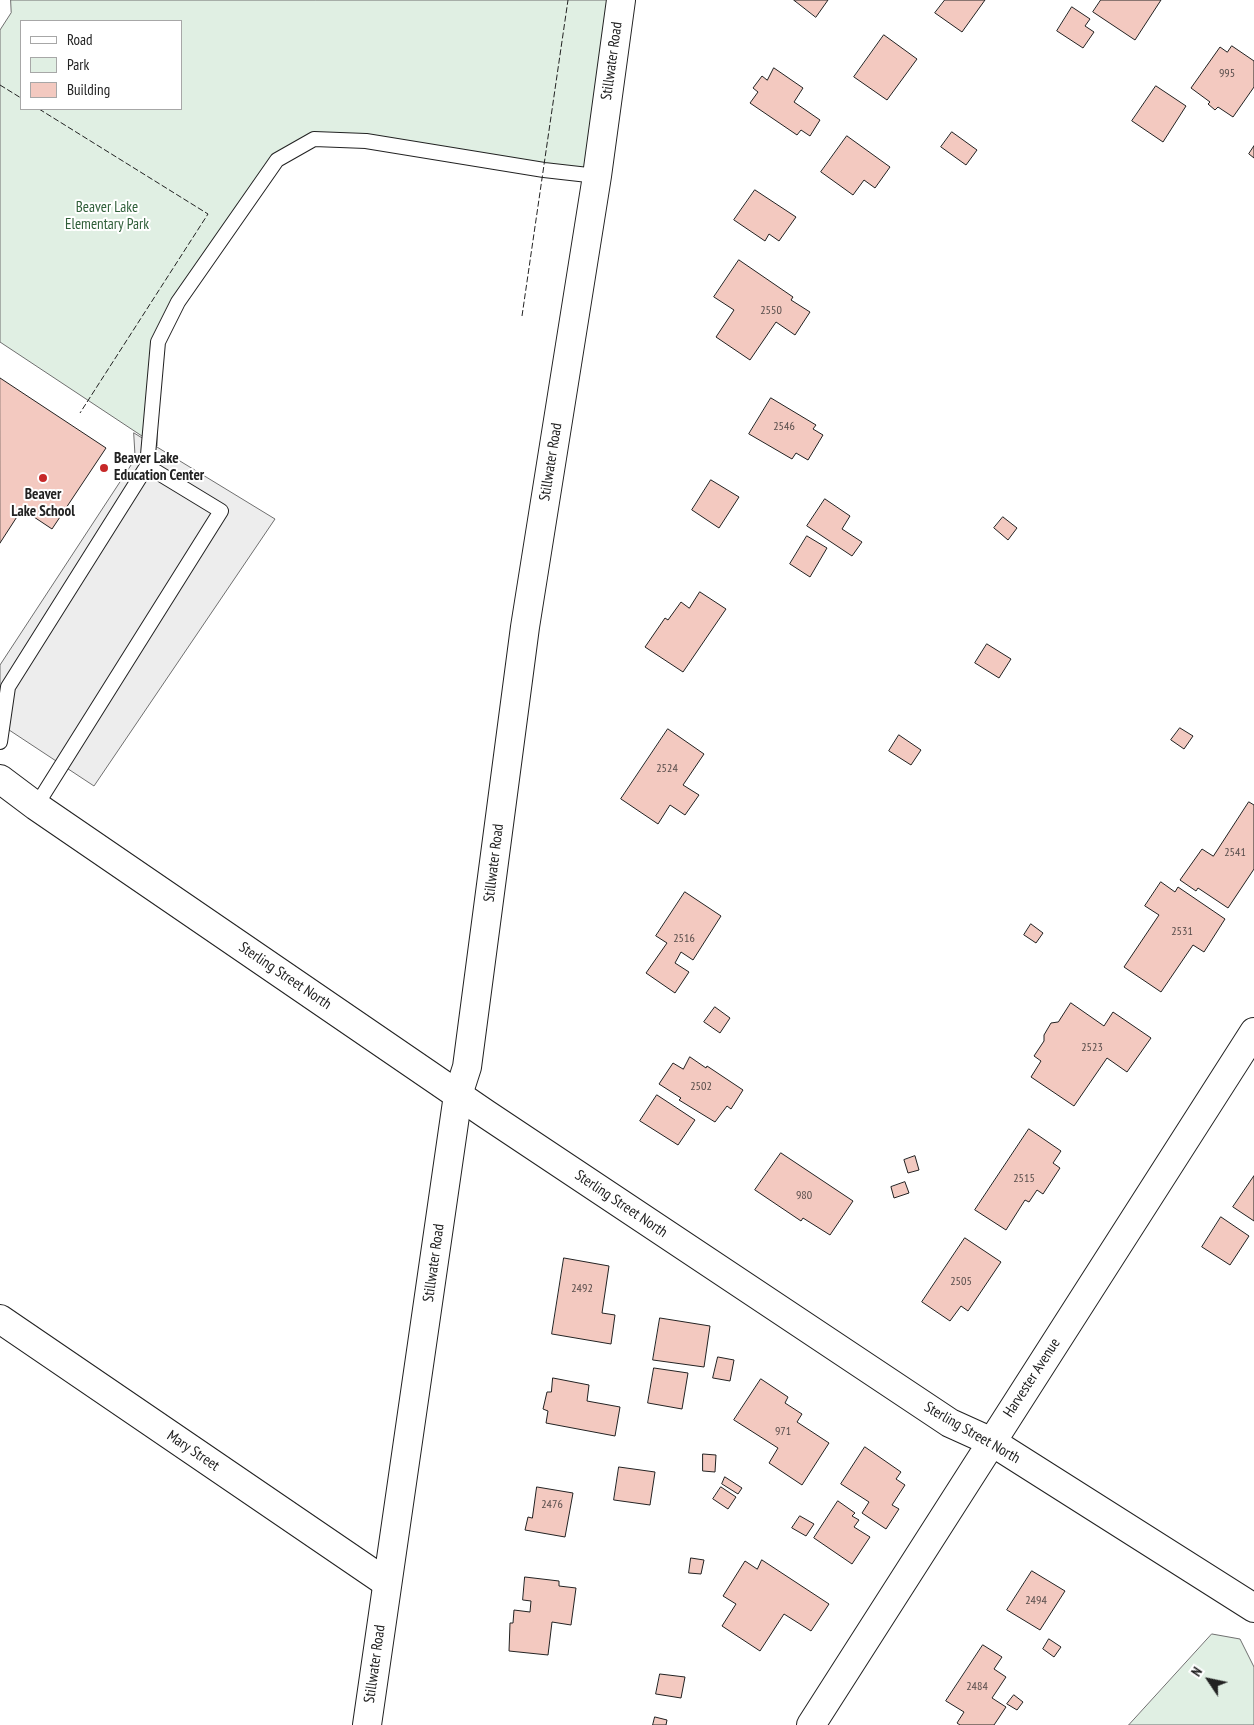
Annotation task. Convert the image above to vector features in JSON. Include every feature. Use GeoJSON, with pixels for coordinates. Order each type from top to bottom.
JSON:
{"type":"FeatureCollection","features":[{"type":"Feature","properties":{"kind":"street","name":"Stillwater Road"},"geometry":{"type":"LineString","coordinates":[[367,1725],[458,1095],[467,1067],[525,627],[597,176],[621,0]]}},
{"type":"Feature","properties":{"kind":"street","name":"Sterling Street North"},"geometry":{"type":"LineString","coordinates":[[0,779],[36,806],[458,1095],[950,1423],[992,1442],[1254,1608]]}},
{"type":"Feature","properties":{"kind":"street","name":"Harvester Avenue"},"geometry":{"type":"LineString","coordinates":[[811,1725],[992,1442],[1249,1050]]}},
{"type":"Feature","properties":{"kind":"street","name":"Mary Street"},"geometry":{"type":"LineString","coordinates":[[0,1319],[386,1584]]}},
{"type":"Feature","properties":{"kind":"lane"},"geometry":{"type":"LineString","coordinates":[[0,742],[8,687],[147,466],[158,342],[178,302],[277,160],[314,140],[366,141],[544,170],[597,176]]}},
{"type":"Feature","properties":{"kind":"lane"},"geometry":{"type":"LineString","coordinates":[[36,806],[221,511],[147,466]]}},
{"type":"Feature","properties":{"kind":"green space","name":"Beaver Lake Elementary Park"},"geometry":{"type":"Polygon","coordinates":[[[11,0],[621,0],[597,176],[314,139],[277,160],[158,342],[157,446],[0,342],[0,30],[11,13],[11,0]]]}},
{"type":"Feature","properties":{"kind":"green space"},"geometry":{"type":"Polygon","coordinates":[[[1212,1634],[1240,1639],[1254,1667],[1254,1725],[1129,1725],[1212,1634]]]}},
{"type":"Feature","properties":{"kind":"shaded area"},"geometry":{"type":"Polygon","coordinates":[[[134,433],[275,519],[94,786],[0,724],[0,665],[135,459],[134,433]]]}},
{"type":"Feature","properties":{"kind":"building"},"geometry":{"type":"Polygon","coordinates":[[[794,0],[828,0],[816,17],[794,0]]]}},
{"type":"Feature","properties":{"kind":"building"},"geometry":{"type":"Polygon","coordinates":[[[945,0],[985,0],[962,32],[935,13],[945,0]]]}},
{"type":"Feature","properties":{"kind":"building"},"geometry":{"type":"Polygon","coordinates":[[[1101,0],[1161,0],[1135,40],[1093,12],[1101,0]]]}},
{"type":"Feature","properties":{"kind":"building"},"geometry":{"type":"Polygon","coordinates":[[[1072,7],[1090,19],[1085,26],[1094,32],[1083,48],[1057,31],[1072,7]]]}},
{"type":"Feature","properties":{"kind":"building"},"geometry":{"type":"Polygon","coordinates":[[[884,35],[917,59],[887,100],[854,77],[884,35]]]}},
{"type":"Feature","properties":{"kind":"building"},"geometry":{"type":"Polygon","coordinates":[[[1232,46],[1254,61],[1254,87],[1233,117],[1218,107],[1215,110],[1208,104],[1210,102],[1191,88],[1220,47],[1227,52],[1232,46]]]}},
{"type":"Feature","properties":{"kind":"building"},"geometry":{"type":"Polygon","coordinates":[[[774,68],[803,88],[794,102],[820,120],[810,136],[801,130],[797,135],[750,103],[758,92],[753,88],[762,76],[767,80],[774,68]]]}},
{"type":"Feature","properties":{"kind":"building"},"geometry":{"type":"Polygon","coordinates":[[[1156,86],[1186,106],[1163,142],[1132,121],[1156,86]]]}},
{"type":"Feature","properties":{"kind":"building"},"geometry":{"type":"Polygon","coordinates":[[[952,132],[977,150],[966,165],[941,147],[952,132]]]}},
{"type":"Feature","properties":{"kind":"building"},"geometry":{"type":"Polygon","coordinates":[[[847,136],[890,167],[875,188],[864,180],[853,195],[821,172],[847,136]]]}},
{"type":"Feature","properties":{"kind":"building"},"geometry":{"type":"Polygon","coordinates":[[[1254,146],[1254,158],[1249,154],[1254,146]]]}},
{"type":"Feature","properties":{"kind":"building"},"geometry":{"type":"Polygon","coordinates":[[[755,190],[796,217],[779,241],[769,234],[765,241],[734,220],[755,190]]]}},
{"type":"Feature","properties":{"kind":"building"},"geometry":{"type":"Polygon","coordinates":[[[739,260],[793,297],[791,300],[810,312],[795,335],[776,322],[750,360],[716,337],[734,310],[714,297],[739,260]]]}},
{"type":"Feature","properties":{"kind":"building","name":"Beaver Lake School"},"geometry":{"type":"Polygon","coordinates":[[[0,378],[106,448],[52,529],[22,509],[0,543],[0,378]]]}},
{"type":"Feature","properties":{"kind":"building"},"geometry":{"type":"Polygon","coordinates":[[[771,398],[816,425],[813,429],[823,435],[808,460],[796,453],[792,459],[749,434],[771,398]]]}},
{"type":"Feature","properties":{"kind":"building"},"geometry":{"type":"Polygon","coordinates":[[[711,480],[739,497],[719,528],[692,510],[711,480]]]}},
{"type":"Feature","properties":{"kind":"building"},"geometry":{"type":"Polygon","coordinates":[[[825,499],[850,516],[842,529],[862,542],[852,556],[807,526],[825,499]]]}},
{"type":"Feature","properties":{"kind":"building"},"geometry":{"type":"Polygon","coordinates":[[[1003,517],[1017,528],[1008,540],[994,528],[1003,517]]]}},
{"type":"Feature","properties":{"kind":"building"},"geometry":{"type":"Polygon","coordinates":[[[807,536],[827,548],[810,577],[790,564],[807,536]]]}},
{"type":"Feature","properties":{"kind":"building"},"geometry":{"type":"Polygon","coordinates":[[[700,592],[726,609],[683,672],[645,647],[665,618],[668,620],[681,602],[689,608],[700,592]]]}},
{"type":"Feature","properties":{"kind":"building"},"geometry":{"type":"Polygon","coordinates":[[[987,644],[1011,659],[999,678],[975,663],[987,644]]]}},
{"type":"Feature","properties":{"kind":"building"},"geometry":{"type":"Polygon","coordinates":[[[1180,728],[1193,736],[1184,749],[1171,740],[1180,728]]]}},
{"type":"Feature","properties":{"kind":"building"},"geometry":{"type":"Polygon","coordinates":[[[668,729],[704,754],[683,785],[699,795],[685,815],[670,805],[658,824],[621,799],[668,729]]]}},
{"type":"Feature","properties":{"kind":"building"},"geometry":{"type":"Polygon","coordinates":[[[899,735],[921,750],[911,765],[889,751],[899,735]]]}},
{"type":"Feature","properties":{"kind":"building"},"geometry":{"type":"Polygon","coordinates":[[[1249,802],[1254,805],[1254,869],[1228,908],[1198,888],[1196,891],[1180,880],[1202,849],[1213,856],[1249,802]]]}},
{"type":"Feature","properties":{"kind":"building"},"geometry":{"type":"Polygon","coordinates":[[[1161,882],[1175,892],[1178,887],[1225,919],[1204,952],[1193,945],[1161,992],[1124,967],[1159,915],[1145,906],[1161,882]]]}},
{"type":"Feature","properties":{"kind":"building"},"geometry":{"type":"Polygon","coordinates":[[[685,892],[721,916],[693,960],[681,952],[675,963],[689,972],[675,993],[646,973],[667,943],[656,936],[685,892]]]}},
{"type":"Feature","properties":{"kind":"building"},"geometry":{"type":"Polygon","coordinates":[[[1031,924],[1043,933],[1036,943],[1024,935],[1031,924]]]}},
{"type":"Feature","properties":{"kind":"building"},"geometry":{"type":"Polygon","coordinates":[[[1071,1003],[1104,1026],[1113,1012],[1151,1038],[1127,1072],[1107,1058],[1074,1106],[1031,1077],[1041,1061],[1034,1056],[1044,1041],[1044,1035],[1051,1023],[1058,1022],[1071,1003]]]}},
{"type":"Feature","properties":{"kind":"building"},"geometry":{"type":"Polygon","coordinates":[[[715,1007],[730,1018],[720,1033],[704,1022],[715,1007]]]}},
{"type":"Feature","properties":{"kind":"building"},"geometry":{"type":"Polygon","coordinates":[[[690,1057],[743,1090],[731,1109],[727,1106],[715,1122],[679,1100],[681,1098],[659,1084],[673,1063],[683,1069],[690,1057]]]}},
{"type":"Feature","properties":{"kind":"building"},"geometry":{"type":"Polygon","coordinates":[[[657,1095],[695,1120],[678,1145],[640,1121],[657,1095]]]}},
{"type":"Feature","properties":{"kind":"building"},"geometry":{"type":"Polygon","coordinates":[[[1029,1129],[1061,1151],[1053,1163],[1060,1168],[1043,1194],[1037,1190],[1029,1202],[1025,1200],[1006,1230],[975,1210],[1029,1129]]]}},
{"type":"Feature","properties":{"kind":"building"},"geometry":{"type":"Polygon","coordinates":[[[781,1153],[853,1201],[830,1235],[803,1218],[801,1221],[755,1190],[781,1153]]]}},
{"type":"Feature","properties":{"kind":"building"},"geometry":{"type":"Polygon","coordinates":[[[915,1156],[919,1170],[908,1173],[904,1160],[915,1156]]]}},
{"type":"Feature","properties":{"kind":"building"},"geometry":{"type":"Polygon","coordinates":[[[1254,1176],[1254,1221],[1233,1207],[1254,1176]]]}},
{"type":"Feature","properties":{"kind":"building"},"geometry":{"type":"Polygon","coordinates":[[[905,1182],[909,1193],[894,1198],[891,1187],[905,1182]]]}},
{"type":"Feature","properties":{"kind":"building"},"geometry":{"type":"Polygon","coordinates":[[[1221,1217],[1249,1236],[1230,1265],[1202,1247],[1221,1217]]]}},
{"type":"Feature","properties":{"kind":"building"},"geometry":{"type":"Polygon","coordinates":[[[965,1238],[1001,1262],[968,1311],[961,1306],[950,1321],[922,1302],[965,1238]]]}},
{"type":"Feature","properties":{"kind":"building"},"geometry":{"type":"Polygon","coordinates":[[[564,1258],[609,1266],[602,1313],[615,1315],[611,1344],[552,1334],[564,1258]]]}},
{"type":"Feature","properties":{"kind":"building"},"geometry":{"type":"Polygon","coordinates":[[[660,1318],[710,1326],[704,1367],[653,1360],[660,1318]]]}},
{"type":"Feature","properties":{"kind":"building"},"geometry":{"type":"Polygon","coordinates":[[[718,1357],[734,1360],[730,1381],[713,1378],[718,1357]]]}},
{"type":"Feature","properties":{"kind":"building"},"geometry":{"type":"Polygon","coordinates":[[[654,1368],[688,1373],[682,1409],[648,1403],[654,1368]]]}},
{"type":"Feature","properties":{"kind":"building"},"geometry":{"type":"Polygon","coordinates":[[[553,1378],[589,1385],[587,1401],[620,1407],[615,1436],[546,1423],[548,1411],[543,1409],[547,1392],[551,1392],[553,1378]]]}},
{"type":"Feature","properties":{"kind":"building"},"geometry":{"type":"Polygon","coordinates":[[[761,1379],[788,1397],[785,1403],[802,1414],[797,1422],[829,1443],[802,1485],[769,1463],[778,1448],[734,1420],[761,1379]]]}},
{"type":"Feature","properties":{"kind":"building"},"geometry":{"type":"Polygon","coordinates":[[[865,1447],[901,1472],[896,1479],[905,1485],[892,1505],[899,1509],[886,1529],[862,1513],[869,1502],[841,1484],[865,1447]]]}},
{"type":"Feature","properties":{"kind":"building"},"geometry":{"type":"Polygon","coordinates":[[[703,1454],[716,1455],[715,1472],[703,1471],[703,1454]]]}},
{"type":"Feature","properties":{"kind":"building"},"geometry":{"type":"Polygon","coordinates":[[[619,1467],[655,1472],[650,1505],[614,1500],[619,1467]]]}},
{"type":"Feature","properties":{"kind":"building"},"geometry":{"type":"Polygon","coordinates":[[[725,1477],[742,1488],[738,1494],[722,1484],[725,1477]]]}},
{"type":"Feature","properties":{"kind":"building"},"geometry":{"type":"Polygon","coordinates":[[[537,1487],[573,1493],[565,1537],[525,1530],[528,1517],[532,1518],[537,1487]]]}},
{"type":"Feature","properties":{"kind":"building"},"geometry":{"type":"Polygon","coordinates":[[[721,1487],[736,1497],[728,1509],[713,1499],[721,1487]]]}},
{"type":"Feature","properties":{"kind":"building"},"geometry":{"type":"Polygon","coordinates":[[[838,1501],[855,1513],[852,1516],[859,1520],[854,1527],[870,1537],[852,1564],[814,1538],[838,1501]]]}},
{"type":"Feature","properties":{"kind":"building"},"geometry":{"type":"Polygon","coordinates":[[[800,1516],[814,1524],[806,1536],[792,1528],[800,1516]]]}},
{"type":"Feature","properties":{"kind":"building"},"geometry":{"type":"Polygon","coordinates":[[[691,1558],[704,1560],[701,1574],[689,1573],[691,1558]]]}},
{"type":"Feature","properties":{"kind":"building"},"geometry":{"type":"Polygon","coordinates":[[[762,1560],[829,1604],[811,1631],[784,1614],[760,1651],[722,1626],[736,1604],[723,1596],[745,1561],[757,1569],[762,1560]]]}},
{"type":"Feature","properties":{"kind":"building"},"geometry":{"type":"Polygon","coordinates":[[[1032,1571],[1065,1591],[1040,1630],[1007,1610],[1032,1571]]]}},
{"type":"Feature","properties":{"kind":"building"},"geometry":{"type":"Polygon","coordinates":[[[525,1577],[559,1581],[559,1586],[576,1588],[571,1625],[552,1622],[548,1655],[509,1651],[510,1623],[513,1623],[514,1610],[530,1612],[531,1601],[523,1600],[525,1577]]]}},
{"type":"Feature","properties":{"kind":"building"},"geometry":{"type":"Polygon","coordinates":[[[1049,1639],[1061,1647],[1054,1657],[1043,1649],[1049,1639]]]}},
{"type":"Feature","properties":{"kind":"building"},"geometry":{"type":"Polygon","coordinates":[[[983,1645],[1002,1657],[994,1669],[1006,1677],[992,1698],[1006,1707],[994,1725],[960,1725],[957,1723],[964,1712],[946,1701],[983,1645]]]}},
{"type":"Feature","properties":{"kind":"building"},"geometry":{"type":"Polygon","coordinates":[[[660,1674],[685,1677],[681,1698],[656,1694],[660,1674]]]}},
{"type":"Feature","properties":{"kind":"building"},"geometry":{"type":"Polygon","coordinates":[[[1014,1695],[1023,1702],[1017,1710],[1007,1704],[1014,1695]]]}},
{"type":"Feature","properties":{"kind":"building"},"geometry":{"type":"Polygon","coordinates":[[[655,1717],[667,1720],[666,1725],[653,1725],[655,1717]]]}},
{"type":"Feature","properties":{"kind":"fence"},"geometry":{"type":"LineString","coordinates":[[522,316],[568,0]]}},
{"type":"Feature","properties":{"kind":"fence"},"geometry":{"type":"LineString","coordinates":[[0,85],[20,97]]}},
{"type":"Feature","properties":{"kind":"fence"},"geometry":{"type":"LineString","coordinates":[[41,110],[208,214],[80,413]]}},
{"type":"Feature","properties":{"kind":"place","name":"Beaver Lake Education Center"},"geometry":{"type":"Point","coordinates":[104,468]}},
{"type":"Feature","properties":{"kind":"place","name":"Beaver Lake School"},"geometry":{"type":"Point","coordinates":[43,478]}}]}
